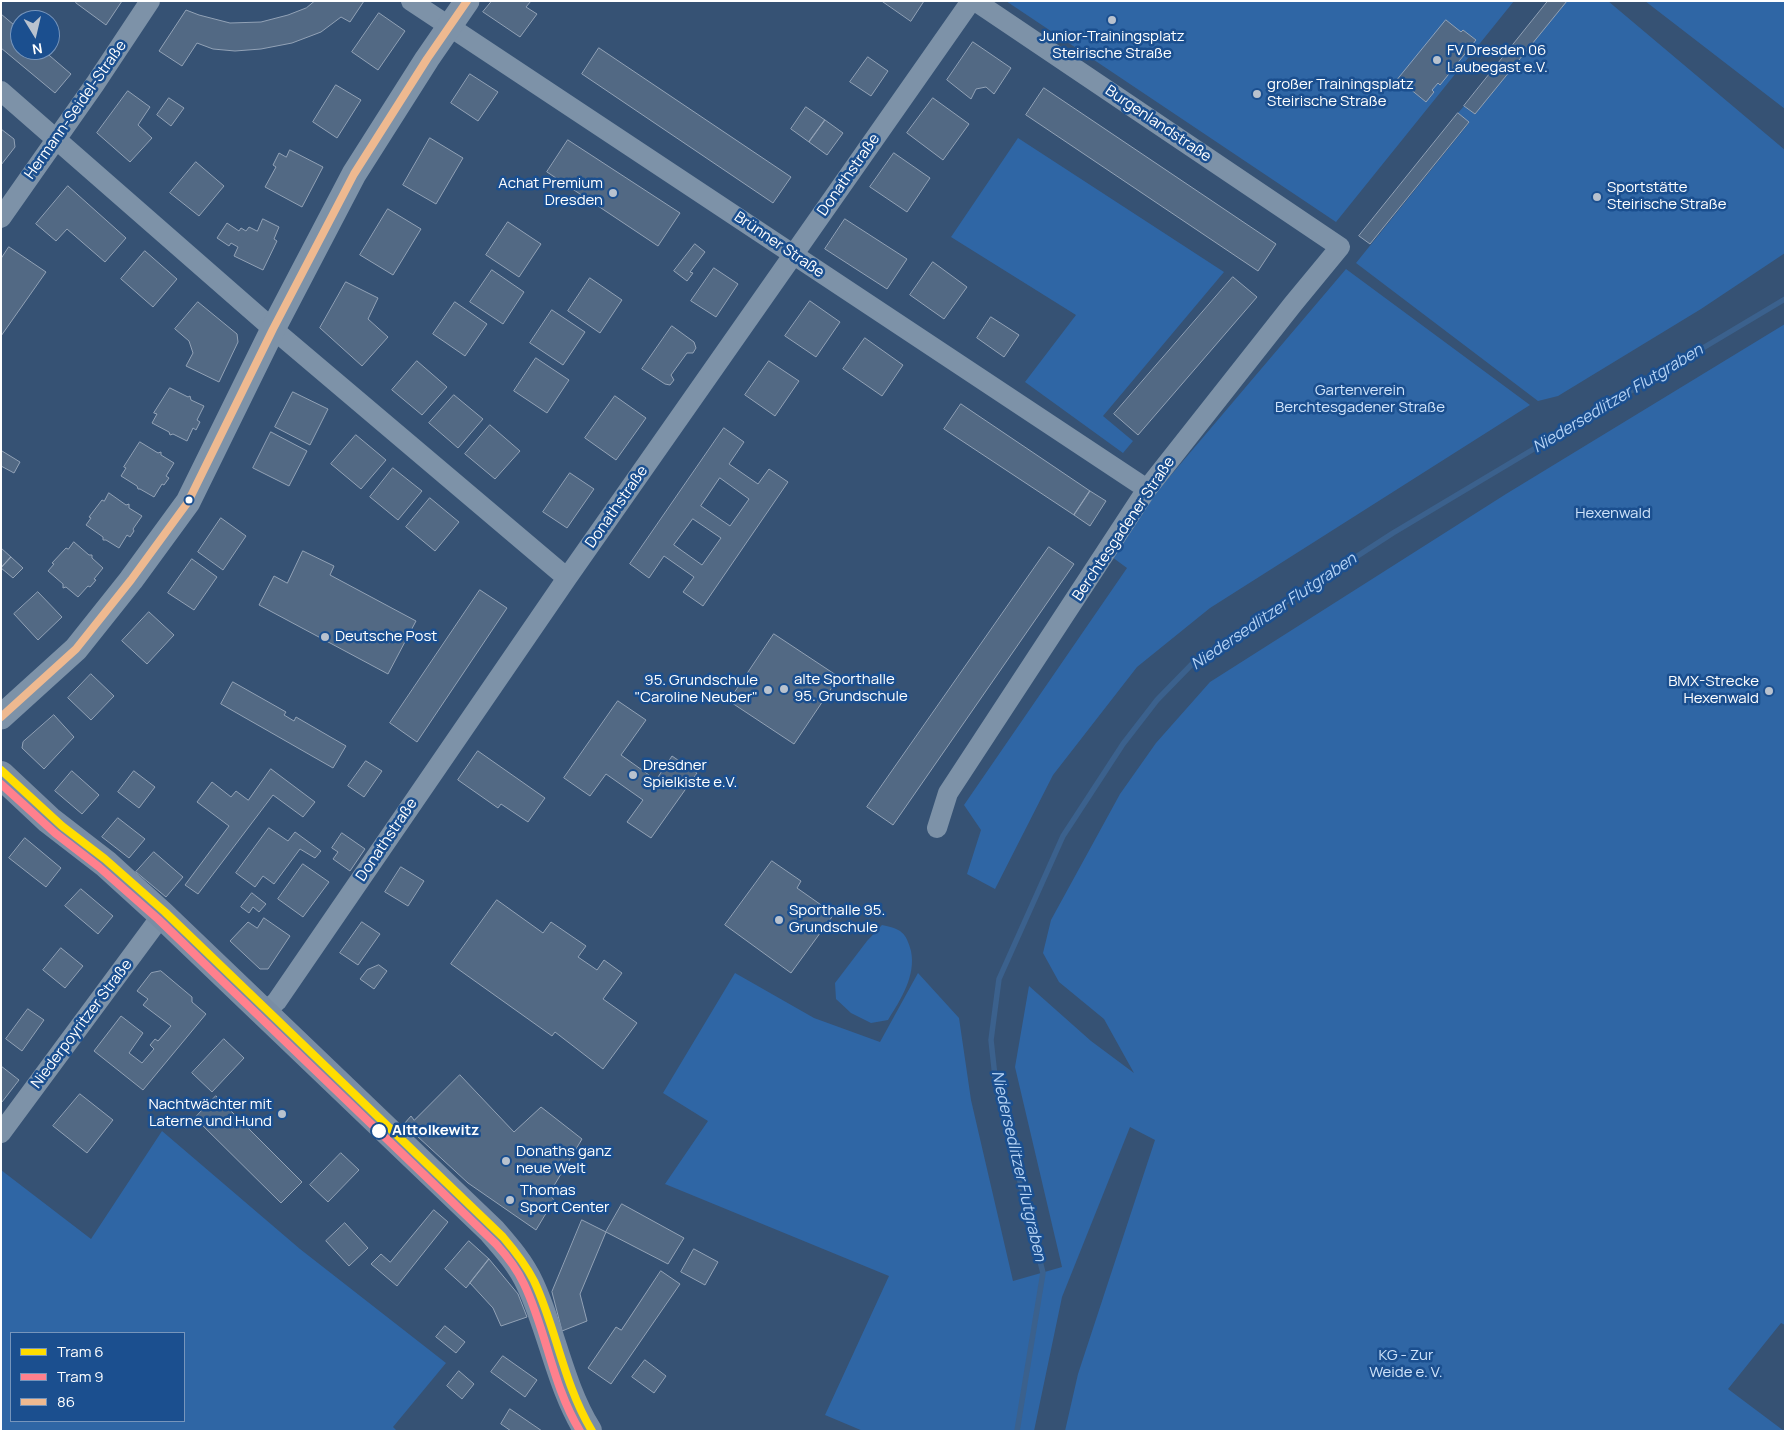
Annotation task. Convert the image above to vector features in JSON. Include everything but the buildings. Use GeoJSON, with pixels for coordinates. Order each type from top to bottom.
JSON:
{"type":"FeatureCollection","features":[{"type":"Feature","properties":{"kind":"main road"},"geometry":{"type":"LineString","coordinates":[[1,775],[49,820],[106,864],[162,916],[492,1231],[517,1262],[532,1288],[576,1409],[588,1431]]}},
{"type":"Feature","properties":{"kind":"street","name":"Hermann-Seidel-Straße"},"geometry":{"type":"LineString","coordinates":[[1,218],[95,84],[150,1]]}},
{"type":"Feature","properties":{"kind":"street","name":"Brünner Straße"},"geometry":{"type":"LineString","coordinates":[[411,1],[1147,489]]}},
{"type":"Feature","properties":{"kind":"street"},"geometry":{"type":"LineString","coordinates":[[1,717],[76,649],[166,534],[188,502],[273,329],[354,174],[449,25],[467,1]]}},
{"type":"Feature","properties":{"kind":"street","name":"Burgenlandstraße"},"geometry":{"type":"LineString","coordinates":[[973,1],[1340,247]]}},
{"type":"Feature","properties":{"kind":"street","name":"Donathstraße"},"geometry":{"type":"LineString","coordinates":[[264,1014],[277,1001],[568,578],[973,1]]}},
{"type":"Feature","properties":{"kind":"street"},"geometry":{"type":"LineString","coordinates":[[1,91],[273,329],[568,578]]}},
{"type":"Feature","properties":{"kind":"street","name":"Berchtesgadener Straße"},"geometry":{"type":"LineString","coordinates":[[937,828],[948,794],[1147,489],[1340,247]]}},
{"type":"Feature","properties":{"kind":"street","name":"Niederpoyritzer Straße"},"geometry":{"type":"LineString","coordinates":[[1,1133],[162,916]]}},
{"type":"Feature","properties":{"kind":"green space"},"geometry":{"type":"Polygon","coordinates":[[[1006,1],[1514,1],[1336,222],[1006,1]]]}},
{"type":"Feature","properties":{"kind":"green space","name":"Sportstätte Steirische Straße"},"geometry":{"type":"Polygon","coordinates":[[[1567,1],[1608,1],[1785,150],[1785,253],[1701,309],[1558,396],[1538,401],[1356,263],[1469,123],[1458,113],[1464,106],[1475,114],[1567,1]]]}},
{"type":"Feature","properties":{"kind":"green space"},"geometry":{"type":"Polygon","coordinates":[[[1645,1],[1785,1],[1785,109],[1645,1]]]}},
{"type":"Feature","properties":{"kind":"green space"},"geometry":{"type":"Polygon","coordinates":[[[1018,138],[1224,272],[1103,416],[1133,441],[1123,453],[1025,382],[1076,315],[951,237],[1018,138]]]}},
{"type":"Feature","properties":{"kind":"green space","name":"Gartenverein Berchtesgadener Straße"},"geometry":{"type":"Polygon","coordinates":[[[1346,269],[1530,405],[1210,608],[1137,667],[1053,775],[995,889],[967,874],[981,830],[964,805],[1127,568],[1112,557],[1149,501],[1346,269]]]}},
{"type":"Feature","properties":{"kind":"green space"},"geometry":{"type":"Polygon","coordinates":[[[1785,324],[1785,1325],[1781,1323],[1728,1389],[1784,1431],[1065,1431],[1078,1374],[1155,1140],[1130,1127],[1062,1297],[1034,1431],[863,1431],[825,1415],[889,1276],[665,1184],[708,1121],[663,1093],[735,973],[814,1018],[880,1042],[918,973],[959,1018],[971,1100],[1013,1281],[1062,1267],[1015,1067],[1029,986],[1091,1041],[1134,1073],[1104,1019],[1059,982],[1043,953],[1051,920],[1120,794],[1156,743],[1210,682],[1506,494],[1785,324]]]}},
{"type":"Feature","properties":{"kind":"green space"},"geometry":{"type":"Polygon","coordinates":[[[882,925],[894,928],[905,935],[911,951],[911,969],[906,987],[888,1020],[871,1023],[851,1013],[836,999],[835,983],[867,941],[882,925]]]}},
{"type":"Feature","properties":{"kind":"green space"},"geometry":{"type":"Polygon","coordinates":[[[162,1131],[300,1249],[446,1363],[393,1427],[397,1431],[1,1431],[1,1170],[91,1239],[162,1131]]]}},
{"type":"Feature","properties":{"kind":"waterway","name":"Niedersedlitzer Flutgraben"},"geometry":{"type":"LineString","coordinates":[[1017,1431],[1043,1273],[996,1086],[991,1040],[999,979],[1063,836],[1123,744],[1157,700],[1195,661],[1393,533],[1785,299]]}},
{"type":"Feature","properties":{"kind":"tram line","name":"6"},"geometry":{"type":"LineString","coordinates":[[1,770],[62,826],[105,859],[165,912],[503,1237],[520,1258],[534,1281],[549,1318],[574,1394],[592,1431]]}},
{"type":"Feature","properties":{"kind":"tram line","name":"9"},"geometry":{"type":"LineString","coordinates":[[1,784],[55,833],[99,867],[158,919],[496,1244],[508,1258],[524,1284],[539,1321],[556,1377],[570,1413],[580,1431]]}},
{"type":"Feature","properties":{"kind":"transit line","name":"86"},"geometry":{"type":"LineString","coordinates":[[1,717],[76,649],[131,580],[188,502],[273,329],[354,174],[427,59],[467,1]]}},
{"type":"Feature","properties":{"kind":"place","name":"Junior-Trainingsplatz Steirische Straße"},"geometry":{"type":"Point","coordinates":[1112,20]}},
{"type":"Feature","properties":{"kind":"place","name":"FV Dresden 06 Laubegast e.V."},"geometry":{"type":"Point","coordinates":[1437,60]}},
{"type":"Feature","properties":{"kind":"place","name":"großer Trainingsplatz Steirische Straße"},"geometry":{"type":"Point","coordinates":[1257,94]}},
{"type":"Feature","properties":{"kind":"place","name":"Achat Premium Dresden"},"geometry":{"type":"Point","coordinates":[613,193]}},
{"type":"Feature","properties":{"kind":"place","name":"Sportstätte Steirische Straße"},"geometry":{"type":"Point","coordinates":[1597,197]}},
{"type":"Feature","properties":{"kind":"place","name":"Deutsche Post"},"geometry":{"type":"Point","coordinates":[325,637]}},
{"type":"Feature","properties":{"kind":"place","name":"alte Sporthalle 95. Grundschule"},"geometry":{"type":"Point","coordinates":[784,689]}},
{"type":"Feature","properties":{"kind":"place","name":"95. Grundschule \"Caroline Neuber\""},"geometry":{"type":"Point","coordinates":[768,690]}},
{"type":"Feature","properties":{"kind":"place","name":"BMX-Strecke Hexenwald"},"geometry":{"type":"Point","coordinates":[1769,691]}},
{"type":"Feature","properties":{"kind":"place","name":"Dresdner Spielkiste e.V."},"geometry":{"type":"Point","coordinates":[633,775]}},
{"type":"Feature","properties":{"kind":"place","name":"Sporthalle 95. Grundschule"},"geometry":{"type":"Point","coordinates":[779,920]}},
{"type":"Feature","properties":{"kind":"place","name":"Nachtwächter mit Laterne und Hund"},"geometry":{"type":"Point","coordinates":[282,1114]}},
{"type":"Feature","properties":{"kind":"place","name":"Alttolkewitz"},"geometry":{"type":"Point","coordinates":[379,1131]}},
{"type":"Feature","properties":{"kind":"place","name":"Donaths ganz neue Welt"},"geometry":{"type":"Point","coordinates":[506,1161]}},
{"type":"Feature","properties":{"kind":"place","name":"Thomas Sport Center"},"geometry":{"type":"Point","coordinates":[510,1200]}},
{"type":"Feature","properties":{"kind":"park label","name":"Hexenwald"},"geometry":{"type":"Point","coordinates":[1613,514]}},
{"type":"Feature","properties":{"kind":"park label","name":"KG - Zur Weide e. V."},"geometry":{"type":"Point","coordinates":[1406,1364]}}]}
